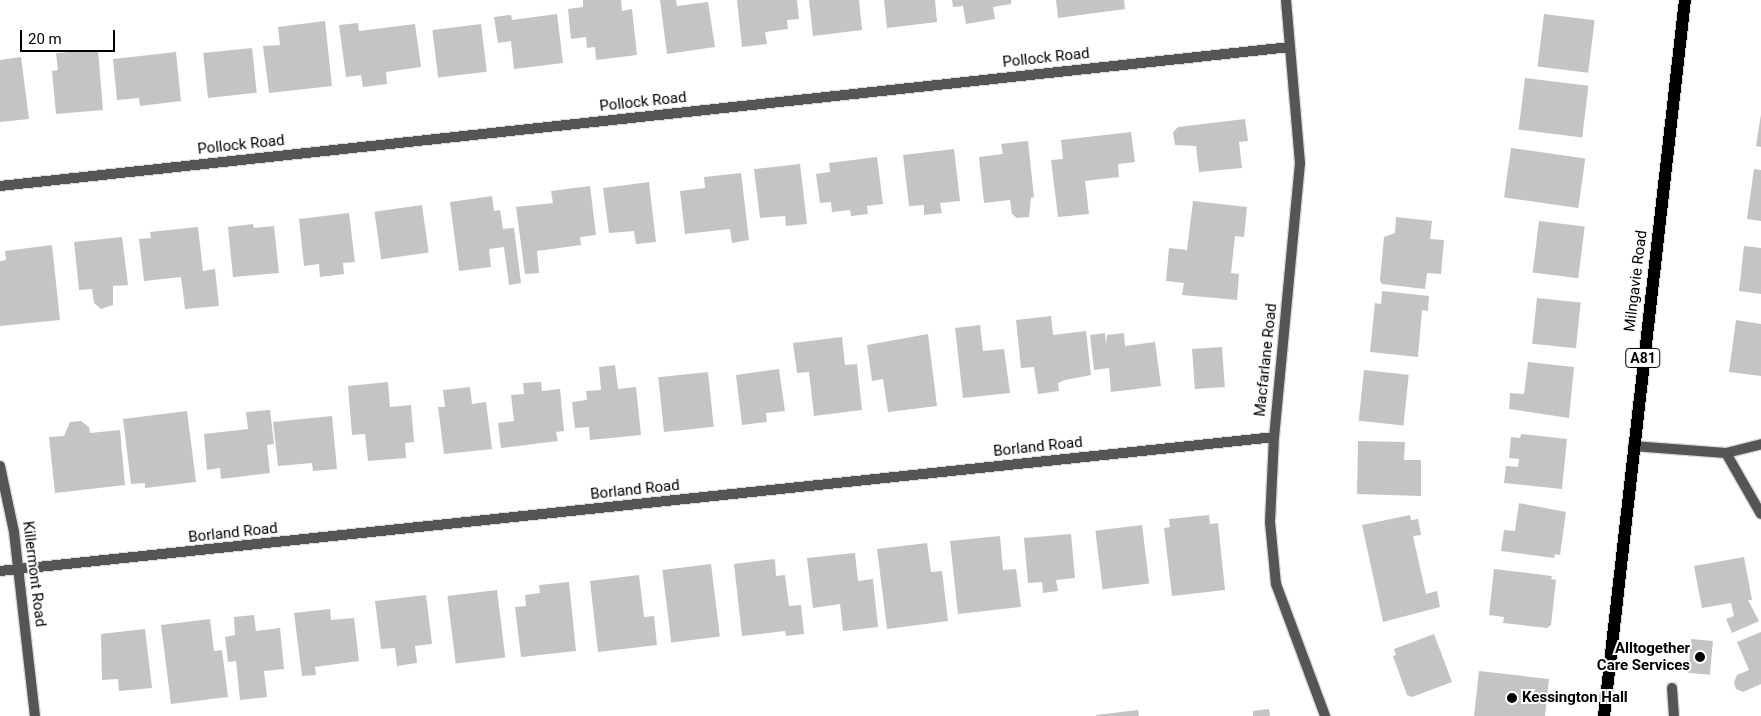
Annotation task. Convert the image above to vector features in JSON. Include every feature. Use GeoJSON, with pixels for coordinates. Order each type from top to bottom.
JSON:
{"type":"FeatureCollection","features":[{"type":"Feature","properties":{"kind":"main road","name":"Milngavie Road"},"geometry":{"type":"LineString","coordinates":[[1604,716],[1633,446],[1686,0]]}},
{"type":"Feature","properties":{"kind":"street","name":"Macfarlane Road"},"geometry":{"type":"LineString","coordinates":[[1286,0],[1300,163],[1274,437],[1270,522],[1276,584],[1325,716]]}},
{"type":"Feature","properties":{"kind":"street","name":"Pollock Road"},"geometry":{"type":"LineString","coordinates":[[0,186],[1290,46]]}},
{"type":"Feature","properties":{"kind":"street","name":"Borland Road"},"geometry":{"type":"LineString","coordinates":[[0,571],[19,571],[1274,437]]}},
{"type":"Feature","properties":{"kind":"street"},"geometry":{"type":"LineString","coordinates":[[1633,446],[1726,453],[1761,444]]}},
{"type":"Feature","properties":{"kind":"street"},"geometry":{"type":"LineString","coordinates":[[1726,453],[1761,514]]}},
{"type":"Feature","properties":{"kind":"street","name":"Killermont Road"},"geometry":{"type":"LineString","coordinates":[[0,466],[19,571],[35,716]]}},
{"type":"Feature","properties":{"kind":"street"},"geometry":{"type":"LineString","coordinates":[[1672,688],[1674,716]]}},
{"type":"Feature","properties":{"kind":"building"},"geometry":{"type":"Polygon","coordinates":[[[583,0],[621,0],[622,11],[632,9],[637,55],[596,60],[595,47],[587,48],[586,37],[571,39],[568,9],[583,7],[583,0]]]}},
{"type":"Feature","properties":{"kind":"building"},"geometry":{"type":"Polygon","coordinates":[[[660,0],[676,0],[677,6],[708,2],[715,47],[667,54],[660,0]]]}},
{"type":"Feature","properties":{"kind":"building"},"geometry":{"type":"Polygon","coordinates":[[[737,0],[797,0],[799,19],[787,20],[788,29],[765,32],[767,44],[742,47],[737,0]]]}},
{"type":"Feature","properties":{"kind":"building"},"geometry":{"type":"Polygon","coordinates":[[[809,0],[859,0],[862,30],[813,36],[809,0]]]}},
{"type":"Feature","properties":{"kind":"building"},"geometry":{"type":"Polygon","coordinates":[[[884,0],[935,0],[937,22],[887,28],[884,0]]]}},
{"type":"Feature","properties":{"kind":"building"},"geometry":{"type":"Polygon","coordinates":[[[952,0],[1011,0],[1011,4],[993,7],[995,19],[966,24],[963,6],[953,7],[952,0]]]}},
{"type":"Feature","properties":{"kind":"building"},"geometry":{"type":"Polygon","coordinates":[[[1056,0],[1124,0],[1125,9],[1058,18],[1056,0]]]}},
{"type":"Feature","properties":{"kind":"building"},"geometry":{"type":"Polygon","coordinates":[[[557,14],[563,63],[514,69],[511,41],[498,43],[494,17],[511,15],[512,20],[557,14]]]}},
{"type":"Feature","properties":{"kind":"building"},"geometry":{"type":"Polygon","coordinates":[[[1544,14],[1595,20],[1588,73],[1538,67],[1544,14]]]}},
{"type":"Feature","properties":{"kind":"building"},"geometry":{"type":"Polygon","coordinates":[[[325,21],[332,86],[269,93],[263,46],[280,45],[278,27],[325,21]]]}},
{"type":"Feature","properties":{"kind":"building"},"geometry":{"type":"Polygon","coordinates":[[[358,23],[359,31],[415,24],[421,67],[386,72],[387,84],[363,87],[361,75],[346,77],[339,25],[358,23]]]}},
{"type":"Feature","properties":{"kind":"building"},"geometry":{"type":"Polygon","coordinates":[[[481,24],[487,72],[438,78],[432,30],[481,24]]]}},
{"type":"Feature","properties":{"kind":"building"},"geometry":{"type":"Polygon","coordinates":[[[252,48],[257,93],[208,98],[203,53],[252,48]]]}},
{"type":"Feature","properties":{"kind":"building"},"geometry":{"type":"Polygon","coordinates":[[[98,50],[103,110],[56,114],[52,71],[58,70],[56,53],[98,50]]]}},
{"type":"Feature","properties":{"kind":"building"},"geometry":{"type":"Polygon","coordinates":[[[176,52],[181,101],[140,106],[139,98],[117,100],[113,59],[176,52]]]}},
{"type":"Feature","properties":{"kind":"building"},"geometry":{"type":"Polygon","coordinates":[[[21,57],[29,119],[0,122],[0,60],[21,57]]]}},
{"type":"Feature","properties":{"kind":"building"},"geometry":{"type":"Polygon","coordinates":[[[1525,78],[1589,86],[1582,137],[1519,130],[1525,78]]]}},
{"type":"Feature","properties":{"kind":"building"},"geometry":{"type":"Polygon","coordinates":[[[1761,114],[1761,147],[1756,146],[1761,114]]]}},
{"type":"Feature","properties":{"kind":"building"},"geometry":{"type":"Polygon","coordinates":[[[1245,119],[1248,141],[1239,142],[1242,168],[1199,172],[1196,146],[1175,145],[1173,132],[1178,127],[1245,119]]]}},
{"type":"Feature","properties":{"kind":"building"},"geometry":{"type":"Polygon","coordinates":[[[1131,132],[1135,162],[1118,164],[1119,177],[1085,181],[1089,214],[1058,217],[1051,160],[1063,159],[1061,140],[1131,132]]]}},
{"type":"Feature","properties":{"kind":"building"},"geometry":{"type":"Polygon","coordinates":[[[1028,141],[1034,197],[1031,198],[1029,217],[1017,218],[1012,214],[1010,200],[984,203],[979,157],[1003,154],[1001,144],[1028,141]]]}},
{"type":"Feature","properties":{"kind":"building"},"geometry":{"type":"Polygon","coordinates":[[[1511,148],[1585,158],[1578,208],[1504,198],[1511,148]]]}},
{"type":"Feature","properties":{"kind":"building"},"geometry":{"type":"Polygon","coordinates":[[[954,149],[960,201],[940,203],[942,213],[924,215],[924,205],[909,206],[903,155],[954,149]]]}},
{"type":"Feature","properties":{"kind":"building"},"geometry":{"type":"Polygon","coordinates":[[[877,157],[883,204],[867,206],[868,214],[851,216],[850,210],[832,212],[831,202],[820,203],[816,174],[830,172],[829,163],[877,157]]]}},
{"type":"Feature","properties":{"kind":"building"},"geometry":{"type":"Polygon","coordinates":[[[800,164],[807,224],[786,226],[785,216],[760,218],[754,169],[800,164]]]}},
{"type":"Feature","properties":{"kind":"building"},"geometry":{"type":"Polygon","coordinates":[[[1754,169],[1761,170],[1761,221],[1747,219],[1754,169]]]}},
{"type":"Feature","properties":{"kind":"building"},"geometry":{"type":"Polygon","coordinates":[[[741,173],[749,240],[732,243],[730,229],[685,234],[680,191],[705,188],[704,177],[741,173]]]}},
{"type":"Feature","properties":{"kind":"building"},"geometry":{"type":"Polygon","coordinates":[[[649,182],[656,242],[636,244],[634,231],[609,233],[603,188],[649,182]]]}},
{"type":"Feature","properties":{"kind":"building"},"geometry":{"type":"Polygon","coordinates":[[[590,186],[596,235],[580,237],[581,245],[537,251],[539,273],[525,274],[516,207],[553,203],[551,191],[590,186]]]}},
{"type":"Feature","properties":{"kind":"building"},"geometry":{"type":"Polygon","coordinates":[[[492,196],[494,211],[500,210],[503,229],[514,228],[521,283],[509,285],[504,247],[489,249],[491,267],[459,271],[450,202],[492,196]]]}},
{"type":"Feature","properties":{"kind":"building"},"geometry":{"type":"Polygon","coordinates":[[[1193,201],[1247,207],[1244,237],[1235,236],[1231,273],[1239,274],[1237,300],[1182,295],[1184,283],[1166,281],[1169,248],[1187,250],[1193,201]]]}},
{"type":"Feature","properties":{"kind":"building"},"geometry":{"type":"Polygon","coordinates":[[[422,205],[429,253],[381,259],[374,212],[422,205]]]}},
{"type":"Feature","properties":{"kind":"building"},"geometry":{"type":"Polygon","coordinates":[[[349,213],[355,262],[343,263],[344,274],[320,277],[319,264],[304,266],[299,219],[349,213]]]}},
{"type":"Feature","properties":{"kind":"building"},"geometry":{"type":"Polygon","coordinates":[[[1396,217],[1432,221],[1430,239],[1444,240],[1441,274],[1427,273],[1425,289],[1382,284],[1380,280],[1384,237],[1395,233],[1396,217]]]}},
{"type":"Feature","properties":{"kind":"building"},"geometry":{"type":"Polygon","coordinates":[[[1539,221],[1585,227],[1578,278],[1533,273],[1539,221]]]}},
{"type":"Feature","properties":{"kind":"building"},"geometry":{"type":"Polygon","coordinates":[[[253,224],[254,228],[274,226],[279,273],[233,277],[228,227],[253,224]]]}},
{"type":"Feature","properties":{"kind":"building"},"geometry":{"type":"Polygon","coordinates":[[[198,227],[203,271],[215,269],[219,306],[185,309],[181,277],[144,281],[139,239],[151,238],[150,232],[198,227]]]}},
{"type":"Feature","properties":{"kind":"building"},"geometry":{"type":"Polygon","coordinates":[[[122,237],[128,285],[113,286],[113,305],[101,309],[94,303],[92,289],[79,290],[74,242],[122,237]]]}},
{"type":"Feature","properties":{"kind":"building"},"geometry":{"type":"Polygon","coordinates":[[[52,245],[60,320],[0,326],[0,261],[6,260],[5,251],[52,245]]]}},
{"type":"Feature","properties":{"kind":"building"},"geometry":{"type":"Polygon","coordinates":[[[1744,246],[1761,248],[1761,294],[1739,291],[1744,246]]]}},
{"type":"Feature","properties":{"kind":"building"},"geometry":{"type":"Polygon","coordinates":[[[1382,291],[1429,296],[1428,311],[1422,310],[1418,357],[1370,352],[1375,303],[1381,304],[1382,291]]]}},
{"type":"Feature","properties":{"kind":"building"},"geometry":{"type":"Polygon","coordinates":[[[1537,298],[1581,303],[1576,348],[1532,344],[1537,298]]]}},
{"type":"Feature","properties":{"kind":"building"},"geometry":{"type":"Polygon","coordinates":[[[1051,316],[1053,335],[1086,331],[1091,375],[1058,383],[1059,391],[1038,394],[1034,367],[1021,368],[1016,320],[1051,316]]]}},
{"type":"Feature","properties":{"kind":"building"},"geometry":{"type":"Polygon","coordinates":[[[1736,320],[1761,324],[1761,376],[1729,372],[1736,320]]]}},
{"type":"Feature","properties":{"kind":"building"},"geometry":{"type":"Polygon","coordinates":[[[980,325],[983,351],[1004,349],[1010,393],[963,398],[955,328],[980,325]]]}},
{"type":"Feature","properties":{"kind":"building"},"geometry":{"type":"Polygon","coordinates":[[[1105,333],[1106,345],[1107,335],[1124,333],[1125,346],[1155,342],[1161,386],[1111,392],[1109,368],[1094,370],[1090,335],[1105,333]]]}},
{"type":"Feature","properties":{"kind":"building"},"geometry":{"type":"Polygon","coordinates":[[[928,334],[937,406],[888,412],[883,379],[872,381],[867,345],[928,334]]]}},
{"type":"Feature","properties":{"kind":"building"},"geometry":{"type":"Polygon","coordinates":[[[842,337],[845,365],[857,364],[862,410],[814,416],[809,372],[797,373],[793,343],[842,337]]]}},
{"type":"Feature","properties":{"kind":"building"},"geometry":{"type":"Polygon","coordinates":[[[1222,347],[1225,387],[1195,389],[1192,349],[1222,347]]]}},
{"type":"Feature","properties":{"kind":"building"},"geometry":{"type":"Polygon","coordinates":[[[1528,362],[1574,367],[1569,418],[1509,409],[1510,393],[1524,394],[1528,362]]]}},
{"type":"Feature","properties":{"kind":"building"},"geometry":{"type":"Polygon","coordinates":[[[615,365],[618,389],[636,387],[641,435],[590,440],[589,427],[575,428],[572,402],[587,400],[586,391],[601,390],[599,367],[615,365]]]}},
{"type":"Feature","properties":{"kind":"building"},"geometry":{"type":"Polygon","coordinates":[[[779,369],[785,411],[766,413],[767,422],[742,425],[736,375],[779,369]]]}},
{"type":"Feature","properties":{"kind":"building"},"geometry":{"type":"Polygon","coordinates":[[[1364,370],[1409,375],[1403,425],[1359,421],[1364,370]]]}},
{"type":"Feature","properties":{"kind":"building"},"geometry":{"type":"Polygon","coordinates":[[[708,372],[714,427],[664,432],[658,377],[708,372]]]}},
{"type":"Feature","properties":{"kind":"building"},"geometry":{"type":"Polygon","coordinates":[[[388,382],[390,407],[411,405],[414,442],[405,443],[406,458],[368,461],[365,434],[352,435],[348,386],[388,382]]]}},
{"type":"Feature","properties":{"kind":"building"},"geometry":{"type":"Polygon","coordinates":[[[541,382],[542,391],[560,389],[564,431],[556,432],[558,441],[501,448],[498,423],[514,421],[511,395],[524,394],[523,383],[541,382]]]}},
{"type":"Feature","properties":{"kind":"building"},"geometry":{"type":"Polygon","coordinates":[[[470,387],[472,404],[486,402],[492,449],[444,454],[438,407],[445,407],[443,390],[470,387]]]}},
{"type":"Feature","properties":{"kind":"building"},"geometry":{"type":"Polygon","coordinates":[[[270,410],[274,444],[267,445],[270,473],[221,479],[220,468],[207,470],[204,434],[248,429],[246,412],[270,410]]]}},
{"type":"Feature","properties":{"kind":"building"},"geometry":{"type":"Polygon","coordinates":[[[187,411],[196,482],[145,488],[145,483],[131,484],[123,419],[187,411]]]}},
{"type":"Feature","properties":{"kind":"building"},"geometry":{"type":"Polygon","coordinates":[[[332,416],[337,469],[313,471],[312,463],[278,466],[273,422],[332,416]]]}},
{"type":"Feature","properties":{"kind":"building"},"geometry":{"type":"Polygon","coordinates":[[[81,421],[89,427],[90,433],[120,430],[125,485],[55,493],[49,437],[64,436],[70,422],[81,421]]]}},
{"type":"Feature","properties":{"kind":"building"},"geometry":{"type":"Polygon","coordinates":[[[1521,434],[1567,439],[1562,489],[1504,483],[1506,466],[1518,467],[1519,459],[1509,458],[1511,437],[1520,438],[1521,434]]]}},
{"type":"Feature","properties":{"kind":"building"},"geometry":{"type":"Polygon","coordinates":[[[1358,441],[1405,442],[1404,460],[1421,460],[1421,496],[1357,494],[1358,441]]]}},
{"type":"Feature","properties":{"kind":"building"},"geometry":{"type":"Polygon","coordinates":[[[1519,503],[1566,512],[1560,555],[1555,554],[1554,558],[1501,551],[1504,530],[1515,531],[1519,503]]]}},
{"type":"Feature","properties":{"kind":"building"},"geometry":{"type":"Polygon","coordinates":[[[1209,515],[1210,524],[1218,523],[1225,590],[1172,596],[1164,528],[1170,527],[1169,519],[1209,515]]]}},
{"type":"Feature","properties":{"kind":"building"},"geometry":{"type":"Polygon","coordinates":[[[1410,515],[1411,520],[1418,519],[1421,535],[1413,536],[1426,594],[1437,591],[1440,607],[1383,622],[1362,525],[1410,515]]]}},
{"type":"Feature","properties":{"kind":"building"},"geometry":{"type":"Polygon","coordinates":[[[1142,525],[1149,584],[1103,589],[1095,531],[1142,525]]]}},
{"type":"Feature","properties":{"kind":"building"},"geometry":{"type":"Polygon","coordinates":[[[1071,534],[1075,578],[1056,580],[1058,591],[1043,593],[1042,582],[1028,583],[1024,538],[1071,534]]]}},
{"type":"Feature","properties":{"kind":"building"},"geometry":{"type":"Polygon","coordinates":[[[1000,536],[1003,570],[1016,569],[1021,607],[958,614],[950,541],[1000,536]]]}},
{"type":"Feature","properties":{"kind":"building"},"geometry":{"type":"Polygon","coordinates":[[[927,543],[931,572],[942,571],[948,621],[887,629],[877,549],[927,543]]]}},
{"type":"Feature","properties":{"kind":"building"},"geometry":{"type":"Polygon","coordinates":[[[855,553],[858,581],[873,579],[878,627],[843,631],[840,604],[813,608],[807,558],[855,553]]]}},
{"type":"Feature","properties":{"kind":"building"},"geometry":{"type":"Polygon","coordinates":[[[1744,557],[1752,600],[1748,600],[1759,621],[1732,633],[1726,619],[1734,616],[1731,603],[1702,608],[1694,566],[1744,557]]]}},
{"type":"Feature","properties":{"kind":"building"},"geometry":{"type":"Polygon","coordinates":[[[775,559],[776,576],[785,575],[789,606],[801,605],[804,634],[786,636],[785,631],[742,636],[734,564],[775,559]]]}},
{"type":"Feature","properties":{"kind":"building"},"geometry":{"type":"Polygon","coordinates":[[[711,564],[720,636],[671,642],[662,570],[711,564]]]}},
{"type":"Feature","properties":{"kind":"building"},"geometry":{"type":"Polygon","coordinates":[[[1494,569],[1552,576],[1551,579],[1556,580],[1551,625],[1547,628],[1503,623],[1504,617],[1489,615],[1494,569]]]}},
{"type":"Feature","properties":{"kind":"building"},"geometry":{"type":"Polygon","coordinates":[[[639,575],[644,617],[654,616],[657,645],[598,652],[590,581],[639,575]]]}},
{"type":"Feature","properties":{"kind":"building"},"geometry":{"type":"Polygon","coordinates":[[[569,582],[576,651],[521,657],[515,607],[526,606],[525,595],[540,593],[539,585],[569,582]]]}},
{"type":"Feature","properties":{"kind":"building"},"geometry":{"type":"Polygon","coordinates":[[[497,590],[505,657],[456,664],[447,596],[497,590]]]}},
{"type":"Feature","properties":{"kind":"building"},"geometry":{"type":"Polygon","coordinates":[[[426,595],[432,644],[415,646],[417,663],[397,666],[395,648],[381,649],[375,601],[426,595]]]}},
{"type":"Feature","properties":{"kind":"building"},"geometry":{"type":"Polygon","coordinates":[[[330,609],[331,620],[354,618],[359,661],[315,667],[316,675],[302,676],[294,613],[330,609]]]}},
{"type":"Feature","properties":{"kind":"building"},"geometry":{"type":"Polygon","coordinates":[[[254,615],[256,631],[280,628],[284,669],[264,671],[267,697],[240,700],[236,661],[228,662],[225,637],[235,635],[234,617],[254,615]]]}},
{"type":"Feature","properties":{"kind":"building"},"geometry":{"type":"Polygon","coordinates":[[[210,619],[214,651],[222,650],[228,697],[171,704],[161,625],[210,619]]]}},
{"type":"Feature","properties":{"kind":"building"},"geometry":{"type":"Polygon","coordinates":[[[145,629],[152,688],[119,691],[118,679],[102,680],[101,634],[145,629]]]}},
{"type":"Feature","properties":{"kind":"building"},"geometry":{"type":"Polygon","coordinates":[[[1761,632],[1761,684],[1743,692],[1736,689],[1734,682],[1737,675],[1749,670],[1737,642],[1761,632]]]}},
{"type":"Feature","properties":{"kind":"building"},"geometry":{"type":"Polygon","coordinates":[[[1434,634],[1452,682],[1412,697],[1407,695],[1393,656],[1396,655],[1394,649],[1434,634]]]}},
{"type":"Feature","properties":{"kind":"building","name":"Alltogether Care Services"},"geometry":{"type":"Polygon","coordinates":[[[1691,639],[1713,641],[1710,675],[1688,673],[1691,639]]]}},
{"type":"Feature","properties":{"kind":"building","name":"Kessington Hall"},"geometry":{"type":"Polygon","coordinates":[[[1479,671],[1549,679],[1545,716],[1474,716],[1479,671]]]}},
{"type":"Feature","properties":{"kind":"building"},"geometry":{"type":"Polygon","coordinates":[[[1269,709],[1270,716],[1253,716],[1253,711],[1269,709]]]}},
{"type":"Feature","properties":{"kind":"building"},"geometry":{"type":"Polygon","coordinates":[[[1138,710],[1139,716],[1096,716],[1096,715],[1138,710]]]}},
{"type":"Feature","properties":{"kind":"place","name":"Alltogether Care Services"},"geometry":{"type":"Point","coordinates":[1700,657]}},
{"type":"Feature","properties":{"kind":"place","name":"Kessington Hall"},"geometry":{"type":"Point","coordinates":[1512,698]}}]}
